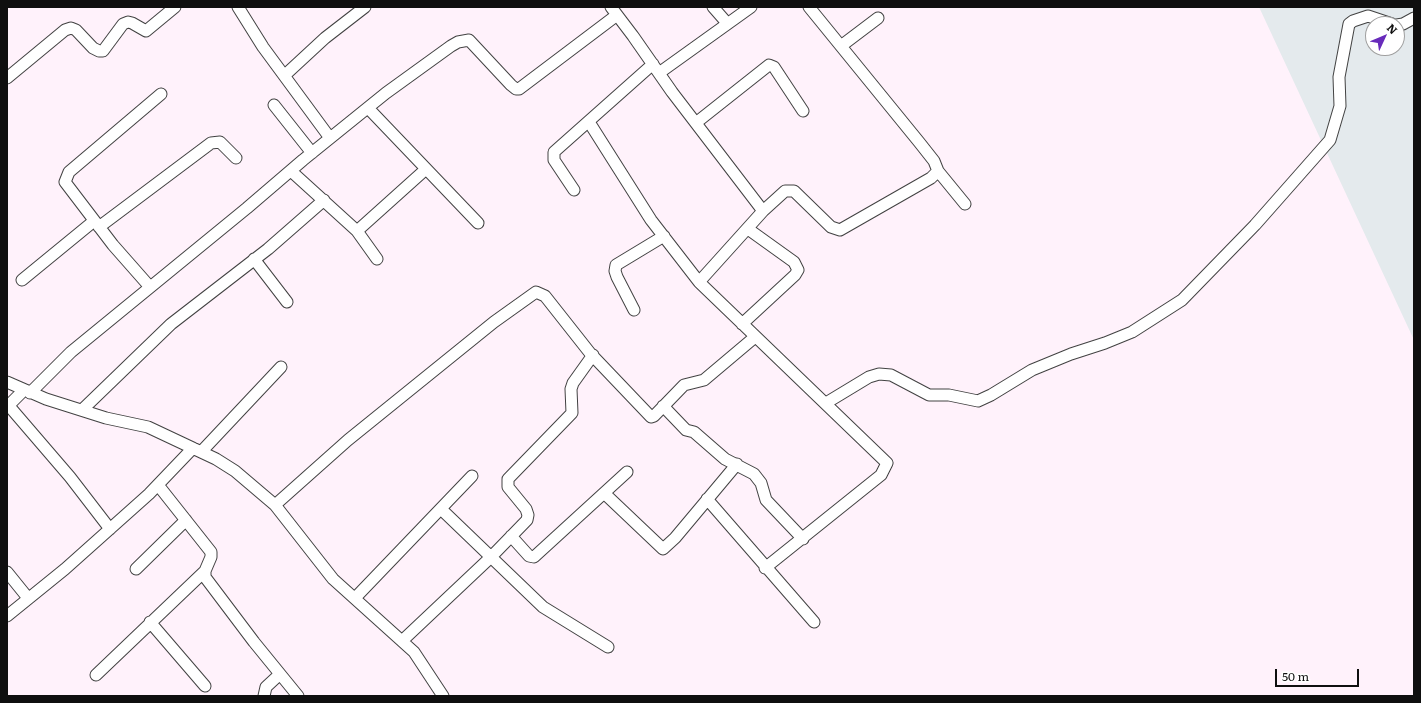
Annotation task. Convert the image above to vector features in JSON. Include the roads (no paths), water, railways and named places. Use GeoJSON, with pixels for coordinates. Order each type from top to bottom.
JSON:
{"type":"FeatureCollection","features":[{"type":"Feature","properties":{"kind":"street"},"geometry":{"type":"LineString","coordinates":[[7,78],[65,30],[70,28],[76,30],[93,48],[103,51],[123,24],[128,22],[132,23],[146,31],[175,7]]}},
{"type":"Feature","properties":{"kind":"street"},"geometry":{"type":"LineString","coordinates":[[238,7],[263,47],[285,74],[330,138]]}},
{"type":"Feature","properties":{"kind":"street"},"geometry":{"type":"LineString","coordinates":[[285,74],[325,38],[365,7]]}},
{"type":"Feature","properties":{"kind":"street"},"geometry":{"type":"LineString","coordinates":[[713,7],[727,23]]}},
{"type":"Feature","properties":{"kind":"street"},"geometry":{"type":"LineString","coordinates":[[574,190],[554,160],[554,152],[588,122],[656,69],[751,7]]}},
{"type":"Feature","properties":{"kind":"street"},"geometry":{"type":"LineString","coordinates":[[810,7],[934,161],[938,172],[965,204]]}},
{"type":"Feature","properties":{"kind":"street"},"geometry":{"type":"LineString","coordinates":[[110,529],[70,477],[8,407],[71,352],[330,138],[451,46],[464,40],[469,40],[511,85],[516,89],[519,89],[614,11],[763,211]]}},
{"type":"Feature","properties":{"kind":"street"},"geometry":{"type":"LineString","coordinates":[[826,403],[869,377],[879,374],[891,375],[929,395],[949,395],[978,401],[991,395],[1032,370],[1132,332],[1182,300],[1249,231],[1330,140],[1340,106],[1339,77],[1349,24],[1365,17]]}},
{"type":"Feature","properties":{"kind":"street"},"geometry":{"type":"LineString","coordinates":[[841,46],[878,18]]}},
{"type":"Feature","properties":{"kind":"street"},"geometry":{"type":"LineString","coordinates":[[1405,23],[1414,18]]}},
{"type":"Feature","properties":{"kind":"street"},"geometry":{"type":"LineString","coordinates":[[697,122],[769,65],[774,67],[803,110]]}},
{"type":"Feature","properties":{"kind":"street"},"geometry":{"type":"LineString","coordinates":[[150,287],[96,224],[67,186],[66,178],[69,172],[161,94]]}},
{"type":"Feature","properties":{"kind":"street"},"geometry":{"type":"LineString","coordinates":[[274,105],[312,153]]}},
{"type":"Feature","properties":{"kind":"street"},"geometry":{"type":"LineString","coordinates":[[368,108],[478,223]]}},
{"type":"Feature","properties":{"kind":"street"},"geometry":{"type":"LineString","coordinates":[[588,122],[631,190],[699,282],[887,463],[881,475],[766,568]]}},
{"type":"Feature","properties":{"kind":"street"},"geometry":{"type":"LineString","coordinates":[[22,280],[96,224],[211,143],[220,142],[236,158]]}},
{"type":"Feature","properties":{"kind":"street"},"geometry":{"type":"LineString","coordinates":[[357,231],[426,169]]}},
{"type":"Feature","properties":{"kind":"street"},"geometry":{"type":"LineString","coordinates":[[291,171],[357,231],[377,259]]}},
{"type":"Feature","properties":{"kind":"street"},"geometry":{"type":"LineString","coordinates":[[699,282],[763,211],[785,191],[794,191],[831,227],[840,230],[931,178],[938,172]]}},
{"type":"Feature","properties":{"kind":"street"},"geometry":{"type":"LineString","coordinates":[[82,410],[171,324],[254,259],[324,200]]}},
{"type":"Feature","properties":{"kind":"street"},"geometry":{"type":"LineString","coordinates":[[742,324],[795,275],[798,270],[794,262],[748,229]]}},
{"type":"Feature","properties":{"kind":"street"},"geometry":{"type":"LineString","coordinates":[[634,310],[617,277],[615,271],[616,265],[664,236]]}},
{"type":"Feature","properties":{"kind":"street"},"geometry":{"type":"LineString","coordinates":[[254,259],[287,302]]}},
{"type":"Feature","properties":{"kind":"street"},"geometry":{"type":"LineString","coordinates":[[275,506],[348,440],[494,322],[536,292],[545,296],[593,356],[651,417],[654,416],[684,385],[704,380],[755,337]]}},
{"type":"Feature","properties":{"kind":"street"},"geometry":{"type":"LineString","coordinates":[[403,640],[491,557],[527,520],[528,515],[526,509],[508,487],[508,479],[572,413],[571,389],[573,383],[593,356]]}},
{"type":"Feature","properties":{"kind":"street"},"geometry":{"type":"LineString","coordinates":[[7,616],[110,529],[197,450],[281,367]]}},
{"type":"Feature","properties":{"kind":"street"},"geometry":{"type":"LineString","coordinates":[[7,382],[27,391],[82,410],[148,428],[197,450],[235,471],[275,506],[333,579],[403,640],[414,652],[444,696]]}},
{"type":"Feature","properties":{"kind":"street"},"geometry":{"type":"LineString","coordinates":[[663,406],[686,430],[697,434],[725,459],[748,470],[757,478],[766,500],[803,539]]}},
{"type":"Feature","properties":{"kind":"street"},"geometry":{"type":"LineString","coordinates":[[604,493],[663,549],[675,538],[737,464]]}},
{"type":"Feature","properties":{"kind":"street"},"geometry":{"type":"LineString","coordinates":[[511,536],[529,556],[534,557],[627,472]]}},
{"type":"Feature","properties":{"kind":"street"},"geometry":{"type":"LineString","coordinates":[[355,598],[472,476]]}},
{"type":"Feature","properties":{"kind":"street"},"geometry":{"type":"LineString","coordinates":[[158,485],[211,552],[211,557],[205,571],[205,577],[298,696]]}},
{"type":"Feature","properties":{"kind":"street"},"geometry":{"type":"LineString","coordinates":[[708,499],[814,622]]}},
{"type":"Feature","properties":{"kind":"street"},"geometry":{"type":"LineString","coordinates":[[441,509],[543,606],[608,647]]}},
{"type":"Feature","properties":{"kind":"street"},"geometry":{"type":"LineString","coordinates":[[136,569],[186,520]]}},
{"type":"Feature","properties":{"kind":"street"},"geometry":{"type":"LineString","coordinates":[[96,675],[205,571]]}},
{"type":"Feature","properties":{"kind":"street"},"geometry":{"type":"LineString","coordinates":[[7,572],[28,598]]}},
{"type":"Feature","properties":{"kind":"street"},"geometry":{"type":"LineString","coordinates":[[150,622],[205,686]]}},
{"type":"Feature","properties":{"kind":"street"},"geometry":{"type":"LineString","coordinates":[[264,696],[266,688],[280,674]]}}]}
